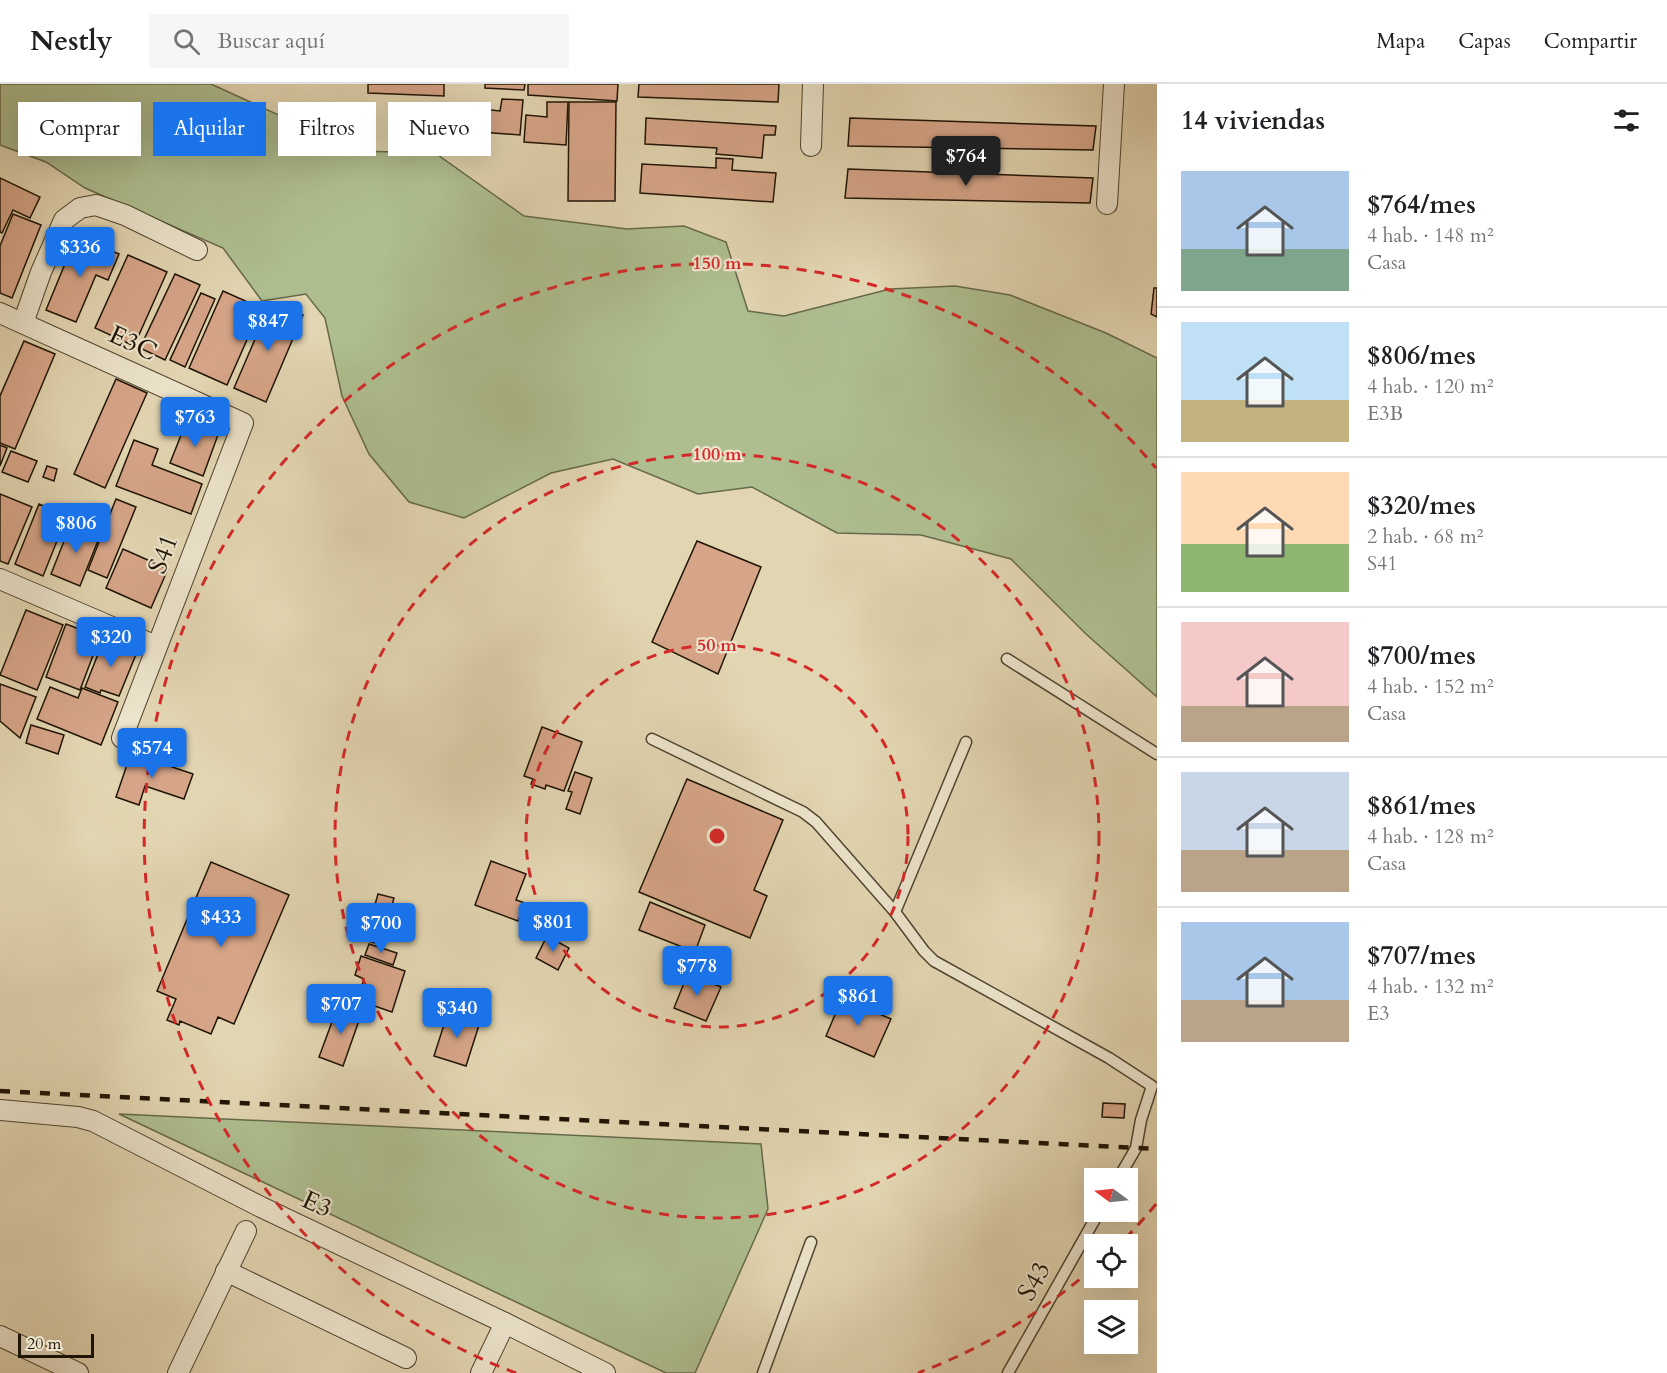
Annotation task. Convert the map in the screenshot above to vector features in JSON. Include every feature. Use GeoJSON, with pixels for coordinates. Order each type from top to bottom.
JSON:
{"type":"FeatureCollection","features":[{"type":"Feature","properties":{"kind":"street"},"geometry":{"type":"LineString","coordinates":[[811,146],[813,84]]}},
{"type":"Feature","properties":{"kind":"street"},"geometry":{"type":"LineString","coordinates":[[1107,204],[1114,84]]}},
{"type":"Feature","properties":{"kind":"street"},"geometry":{"type":"LineString","coordinates":[[23,323],[41,272],[64,220],[80,208],[96,206],[125,214],[197,250]]}},
{"type":"Feature","properties":{"kind":"street","name":"E3C"},"geometry":{"type":"LineString","coordinates":[[0,313],[243,423]]}},
{"type":"Feature","properties":{"kind":"street","name":"S41"},"geometry":{"type":"LineString","coordinates":[[122,738],[243,423]]}},
{"type":"Feature","properties":{"kind":"street"},"geometry":{"type":"LineString","coordinates":[[0,579],[156,646]]}},
{"type":"Feature","properties":{"kind":"street","name":"E3"},"geometry":{"type":"LineString","coordinates":[[0,1110],[93,1121],[261,1207],[605,1373]]}},
{"type":"Feature","properties":{"kind":"street"},"geometry":{"type":"LineString","coordinates":[[179,1373],[246,1230]]}},
{"type":"Feature","properties":{"kind":"street"},"geometry":{"type":"LineString","coordinates":[[226,1271],[406,1358]]}},
{"type":"Feature","properties":{"kind":"street"},"geometry":{"type":"LineString","coordinates":[[481,1373],[505,1323]]}},
{"type":"Feature","properties":{"kind":"street"},"geometry":{"type":"LineString","coordinates":[[0,1336],[78,1373]]}},
{"type":"Feature","properties":{"kind":"lane"},"geometry":{"type":"LineString","coordinates":[[1007,660],[1157,754]]}},
{"type":"Feature","properties":{"kind":"lane"},"geometry":{"type":"LineString","coordinates":[[652,739],[803,812],[816,822],[895,912],[934,961],[1108,1058],[1155,1081],[1141,1120],[1136,1148],[1124,1168]]}},
{"type":"Feature","properties":{"kind":"lane"},"geometry":{"type":"LineString","coordinates":[[895,912],[966,742]]}},
{"type":"Feature","properties":{"kind":"lane","name":"S43"},"geometry":{"type":"LineString","coordinates":[[1008,1373],[1093,1222]]}},
{"type":"Feature","properties":{"kind":"lane"},"geometry":{"type":"LineString","coordinates":[[763,1373],[811,1242]]}},
{"type":"Feature","properties":{"kind":"green space"},"geometry":{"type":"Polygon","coordinates":[[[0,84],[211,84],[250,102],[153,102],[153,156],[266,156],[266,109],[278,115],[278,156],[376,156],[376,151],[388,152],[388,156],[439,156],[524,216],[627,229],[684,226],[726,242],[748,311],[784,316],[890,289],[955,286],[1010,295],[1106,333],[1157,358],[1157,697],[1086,634],[1011,559],[921,535],[837,533],[752,487],[698,494],[613,459],[551,473],[464,518],[409,502],[369,454],[342,396],[325,318],[306,294],[262,301],[223,248],[85,188],[46,162],[30,156],[141,156],[141,102],[18,102],[18,152],[0,145],[0,84]]]}},
{"type":"Feature","properties":{"kind":"green space"},"geometry":{"type":"Polygon","coordinates":[[[119,1114],[761,1144],[768,1209],[695,1373],[666,1373],[119,1114]]]}},
{"type":"Feature","properties":{"kind":"building"},"geometry":{"type":"Polygon","coordinates":[[[368,84],[444,84],[444,96],[368,93],[368,84]]]}},
{"type":"Feature","properties":{"kind":"building"},"geometry":{"type":"Polygon","coordinates":[[[485,84],[525,84],[524,90],[485,88],[485,84]]]}},
{"type":"Feature","properties":{"kind":"building"},"geometry":{"type":"Polygon","coordinates":[[[528,84],[618,84],[617,101],[528,95],[528,84]]]}},
{"type":"Feature","properties":{"kind":"building"},"geometry":{"type":"Polygon","coordinates":[[[639,84],[779,84],[778,102],[638,97],[639,84]]]}},
{"type":"Feature","properties":{"kind":"building"},"geometry":{"type":"Polygon","coordinates":[[[502,99],[523,100],[520,135],[491,133],[491,110],[500,111],[502,99]]]}},
{"type":"Feature","properties":{"kind":"building"},"geometry":{"type":"Polygon","coordinates":[[[547,102],[568,102],[566,145],[524,142],[526,115],[547,117],[547,102]]]}},
{"type":"Feature","properties":{"kind":"building"},"geometry":{"type":"Polygon","coordinates":[[[569,102],[616,102],[615,201],[568,201],[569,102]]]}},
{"type":"Feature","properties":{"kind":"building"},"geometry":{"type":"Polygon","coordinates":[[[646,118],[776,126],[775,135],[764,135],[762,158],[716,154],[717,148],[645,144],[646,118]]]}},
{"type":"Feature","properties":{"kind":"building"},"geometry":{"type":"Polygon","coordinates":[[[850,118],[1096,126],[1093,150],[848,146],[850,118]]]}},
{"type":"Feature","properties":{"kind":"building"},"geometry":{"type":"Polygon","coordinates":[[[716,158],[733,159],[732,170],[776,173],[773,202],[640,193],[642,164],[716,168],[716,158]]]}},
{"type":"Feature","properties":{"kind":"building"},"geometry":{"type":"Polygon","coordinates":[[[848,169],[1093,178],[1090,203],[845,198],[848,169]]]}},
{"type":"Feature","properties":{"kind":"building"},"geometry":{"type":"Polygon","coordinates":[[[0,178],[40,197],[30,218],[13,210],[2,233],[0,232],[0,178]]]}},
{"type":"Feature","properties":{"kind":"building"},"geometry":{"type":"Polygon","coordinates":[[[13,214],[41,225],[12,298],[0,293],[0,246],[13,214]]]}},
{"type":"Feature","properties":{"kind":"building"},"geometry":{"type":"Polygon","coordinates":[[[76,237],[119,254],[108,280],[96,275],[76,322],[46,310],[76,237]]]}},
{"type":"Feature","properties":{"kind":"building"},"geometry":{"type":"Polygon","coordinates":[[[128,255],[167,272],[134,346],[95,328],[128,255]]]}},
{"type":"Feature","properties":{"kind":"building"},"geometry":{"type":"Polygon","coordinates":[[[175,274],[200,285],[165,360],[140,348],[175,274]]]}},
{"type":"Feature","properties":{"kind":"building"},"geometry":{"type":"Polygon","coordinates":[[[1154,288],[1157,288],[1157,317],[1151,314],[1154,288]]]}},
{"type":"Feature","properties":{"kind":"building"},"geometry":{"type":"Polygon","coordinates":[[[223,291],[261,308],[227,385],[189,368],[223,291]]]}},
{"type":"Feature","properties":{"kind":"building"},"geometry":{"type":"Polygon","coordinates":[[[201,293],[215,299],[185,367],[170,360],[201,293]]]}},
{"type":"Feature","properties":{"kind":"building"},"geometry":{"type":"Polygon","coordinates":[[[271,302],[303,315],[266,402],[234,388],[271,302]]]}},
{"type":"Feature","properties":{"kind":"building"},"geometry":{"type":"Polygon","coordinates":[[[24,341],[55,354],[15,449],[0,443],[0,396],[24,341]]]}},
{"type":"Feature","properties":{"kind":"building"},"geometry":{"type":"Polygon","coordinates":[[[116,379],[147,393],[105,488],[74,474],[116,379]]]}},
{"type":"Feature","properties":{"kind":"building"},"geometry":{"type":"Polygon","coordinates":[[[187,420],[219,432],[203,476],[170,463],[187,420]]]}},
{"type":"Feature","properties":{"kind":"building"},"geometry":{"type":"Polygon","coordinates":[[[134,440],[158,449],[152,465],[202,484],[191,514],[116,486],[134,440]]]}},
{"type":"Feature","properties":{"kind":"building"},"geometry":{"type":"Polygon","coordinates":[[[0,445],[7,448],[0,466],[0,445]]]}},
{"type":"Feature","properties":{"kind":"building"},"geometry":{"type":"Polygon","coordinates":[[[11,451],[37,461],[28,482],[2,472],[11,451]]]}},
{"type":"Feature","properties":{"kind":"building"},"geometry":{"type":"Polygon","coordinates":[[[47,466],[57,469],[54,481],[43,477],[47,466]]]}},
{"type":"Feature","properties":{"kind":"building"},"geometry":{"type":"Polygon","coordinates":[[[0,494],[32,507],[8,564],[0,561],[0,494]]]}},
{"type":"Feature","properties":{"kind":"building"},"geometry":{"type":"Polygon","coordinates":[[[116,499],[136,507],[107,578],[88,570],[116,499]]]}},
{"type":"Feature","properties":{"kind":"building"},"geometry":{"type":"Polygon","coordinates":[[[39,504],[67,516],[43,576],[15,564],[39,504]]]}},
{"type":"Feature","properties":{"kind":"building"},"geometry":{"type":"Polygon","coordinates":[[[72,521],[101,533],[80,586],[51,574],[72,521]]]}},
{"type":"Feature","properties":{"kind":"building"},"geometry":{"type":"Polygon","coordinates":[[[697,541],[761,567],[718,674],[652,642],[697,541]]]}},
{"type":"Feature","properties":{"kind":"building"},"geometry":{"type":"Polygon","coordinates":[[[123,549],[168,569],[151,608],[106,588],[123,549]]]}},
{"type":"Feature","properties":{"kind":"building"},"geometry":{"type":"Polygon","coordinates":[[[26,610],[63,625],[37,690],[0,675],[26,610]]]}},
{"type":"Feature","properties":{"kind":"building"},"geometry":{"type":"Polygon","coordinates":[[[66,624],[100,637],[80,690],[46,677],[66,624]]]}},
{"type":"Feature","properties":{"kind":"building"},"geometry":{"type":"Polygon","coordinates":[[[104,639],[137,652],[119,696],[101,690],[100,693],[85,687],[104,639]]]}},
{"type":"Feature","properties":{"kind":"building"},"geometry":{"type":"Polygon","coordinates":[[[0,684],[36,697],[20,738],[0,721],[0,684]]]}},
{"type":"Feature","properties":{"kind":"building"},"geometry":{"type":"Polygon","coordinates":[[[50,687],[78,698],[82,688],[118,702],[101,745],[37,719],[50,687]]]}},
{"type":"Feature","properties":{"kind":"building"},"geometry":{"type":"Polygon","coordinates":[[[31,725],[64,735],[58,754],[26,743],[31,725]]]}},
{"type":"Feature","properties":{"kind":"building"},"geometry":{"type":"Polygon","coordinates":[[[542,727],[582,742],[564,791],[546,785],[545,789],[531,784],[533,779],[524,776],[542,727]]]}},
{"type":"Feature","properties":{"kind":"building"},"geometry":{"type":"Polygon","coordinates":[[[131,753],[193,774],[184,799],[145,786],[139,805],[116,797],[131,753]]]}},
{"type":"Feature","properties":{"kind":"building"},"geometry":{"type":"Polygon","coordinates":[[[575,772],[592,778],[580,814],[566,809],[572,792],[568,791],[575,772]]]}},
{"type":"Feature","properties":{"kind":"building"},"geometry":{"type":"Polygon","coordinates":[[[687,779],[783,820],[754,890],[767,896],[750,938],[639,892],[687,779]]]}},
{"type":"Feature","properties":{"kind":"building"},"geometry":{"type":"Polygon","coordinates":[[[491,861],[526,874],[516,900],[525,903],[518,921],[475,905],[491,861]]]}},
{"type":"Feature","properties":{"kind":"building"},"geometry":{"type":"Polygon","coordinates":[[[211,862],[289,895],[234,1024],[218,1017],[211,1034],[180,1021],[179,1025],[167,1020],[176,999],[157,991],[211,862]]]}},
{"type":"Feature","properties":{"kind":"building"},"geometry":{"type":"Polygon","coordinates":[[[378,894],[394,898],[381,945],[365,940],[378,894]]]}},
{"type":"Feature","properties":{"kind":"building"},"geometry":{"type":"Polygon","coordinates":[[[650,902],[705,925],[695,952],[639,930],[650,902]]]}},
{"type":"Feature","properties":{"kind":"building"},"geometry":{"type":"Polygon","coordinates":[[[547,936],[569,948],[558,970],[536,958],[547,936]]]}},
{"type":"Feature","properties":{"kind":"building"},"geometry":{"type":"Polygon","coordinates":[[[369,944],[397,953],[393,965],[365,955],[369,944]]]}},
{"type":"Feature","properties":{"kind":"building"},"geometry":{"type":"Polygon","coordinates":[[[361,956],[405,971],[392,1012],[357,1000],[364,979],[355,975],[361,956]]]}},
{"type":"Feature","properties":{"kind":"building"},"geometry":{"type":"Polygon","coordinates":[[[688,973],[721,987],[706,1021],[674,1008],[688,973]]]}},
{"type":"Feature","properties":{"kind":"building"},"geometry":{"type":"Polygon","coordinates":[[[842,998],[891,1019],[874,1057],[826,1036],[842,998]]]}},
{"type":"Feature","properties":{"kind":"building"},"geometry":{"type":"Polygon","coordinates":[[[339,1003],[362,1012],[343,1066],[319,1057],[339,1003]]]}},
{"type":"Feature","properties":{"kind":"building"},"geometry":{"type":"Polygon","coordinates":[[[448,1012],[480,1022],[466,1066],[434,1056],[448,1012]]]}},
{"type":"Feature","properties":{"kind":"building"},"geometry":{"type":"Polygon","coordinates":[[[1103,1103],[1125,1104],[1124,1118],[1102,1117],[1103,1103]]]}},
{"type":"Feature","properties":{"kind":"railway"},"geometry":{"type":"LineString","coordinates":[[0,1091],[1157,1149]]}}]}
